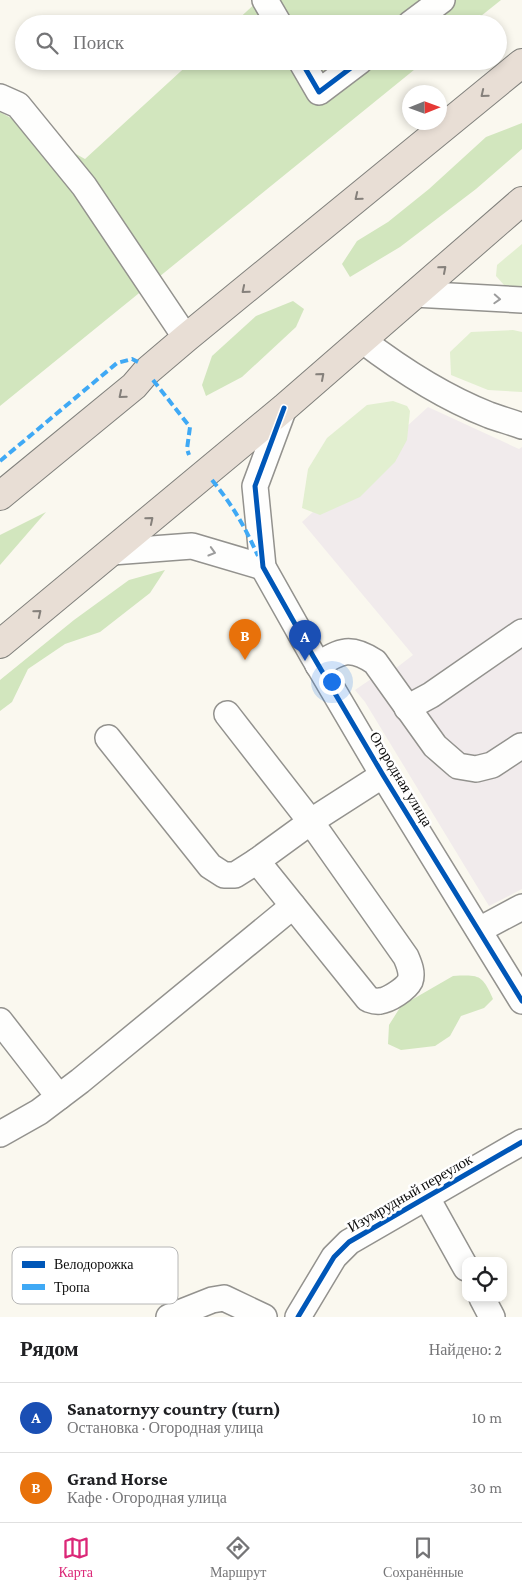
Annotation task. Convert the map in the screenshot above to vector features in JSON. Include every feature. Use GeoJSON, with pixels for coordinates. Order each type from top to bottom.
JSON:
{"type":"FeatureCollection","features":[{"type":"Feature","properties":{"kind":"highway"},"geometry":{"type":"LineString","coordinates":[[0,496],[134,386],[146,372],[186,338],[522,63]]}},
{"type":"Feature","properties":{"kind":"highway"},"geometry":{"type":"LineString","coordinates":[[0,644],[284,408],[522,201]]}},
{"type":"Feature","properties":{"kind":"street"},"geometry":{"type":"LineString","coordinates":[[265,0],[274,15]]}},
{"type":"Feature","properties":{"kind":"street"},"geometry":{"type":"LineString","coordinates":[[422,15],[442,0]]}},
{"type":"Feature","properties":{"kind":"street"},"geometry":{"type":"LineString","coordinates":[[306,70],[319,92],[348,70]]}},
{"type":"Feature","properties":{"kind":"street"},"geometry":{"type":"LineString","coordinates":[[0,97],[18,105],[84,186],[186,338]]}},
{"type":"Feature","properties":{"kind":"street"},"geometry":{"type":"LineString","coordinates":[[414,294],[522,300]]}},
{"type":"Feature","properties":{"kind":"street"},"geometry":{"type":"LineString","coordinates":[[362,340],[411,375],[447,395],[489,414],[516,421]]}},
{"type":"Feature","properties":{"kind":"street"},"geometry":{"type":"LineString","coordinates":[[112,552],[192,546],[263,567],[255,486],[284,408]]}},
{"type":"Feature","properties":{"kind":"street","name":"Огородная улица"},"geometry":{"type":"LineString","coordinates":[[263,567],[383,775],[522,1001]]}},
{"type":"Feature","properties":{"kind":"street"},"geometry":{"type":"LineString","coordinates":[[407,708],[431,695],[522,632]]}},
{"type":"Feature","properties":{"kind":"street"},"geometry":{"type":"LineString","coordinates":[[318,665],[332,655],[348,651],[362,653],[375,662],[435,746],[458,766],[476,769],[492,766],[521,746]]}},
{"type":"Feature","properties":{"kind":"street"},"geometry":{"type":"LineString","coordinates":[[227,714],[311,822],[406,957],[409,964],[409,982],[405,987],[379,1002],[368,999],[257,861]]}},
{"type":"Feature","properties":{"kind":"street"},"geometry":{"type":"LineString","coordinates":[[108,738],[210,866],[224,875],[235,875],[383,775]]}},
{"type":"Feature","properties":{"kind":"street"},"geometry":{"type":"LineString","coordinates":[[0,1134],[39,1112],[59,1097],[293,906]]}},
{"type":"Feature","properties":{"kind":"street"},"geometry":{"type":"LineString","coordinates":[[479,930],[522,907]]}},
{"type":"Feature","properties":{"kind":"street"},"geometry":{"type":"LineString","coordinates":[[0,1022],[59,1097]]}},
{"type":"Feature","properties":{"kind":"street","name":"Изумрудный переулок"},"geometry":{"type":"LineString","coordinates":[[298,1317],[334,1257],[348,1242],[522,1142]]}},
{"type":"Feature","properties":{"kind":"street"},"geometry":{"type":"LineString","coordinates":[[427,1198],[462,1261]]}},
{"type":"Feature","properties":{"kind":"street"},"geometry":{"type":"LineString","coordinates":[[170,1317],[212,1300],[224,1298],[264,1317]]}},
{"type":"Feature","properties":{"kind":"street"},"geometry":{"type":"LineString","coordinates":[[484,1302],[492,1317]]}},
{"type":"Feature","properties":{"kind":"shaded area"},"geometry":{"type":"Polygon","coordinates":[[[428,407],[519,449],[522,447],[522,889],[489,906],[365,702],[355,690],[374,677],[378,682],[413,655],[302,522],[428,407]]]}},
{"type":"Feature","properties":{"kind":"green space"},"geometry":{"type":"Polygon","coordinates":[[[259,0],[501,0],[482,15],[243,15],[259,0]]]}},
{"type":"Feature","properties":{"kind":"green space"},"geometry":{"type":"Polygon","coordinates":[[[182,70],[414,70],[0,406],[0,112],[85,159],[182,70]]]}},
{"type":"Feature","properties":{"kind":"green space"},"geometry":{"type":"Polygon","coordinates":[[[522,123],[522,149],[476,189],[400,247],[350,277],[342,264],[357,241],[388,222],[429,189],[486,137],[522,123]]]}},
{"type":"Feature","properties":{"kind":"green space"},"geometry":{"type":"Polygon","coordinates":[[[522,244],[522,288],[504,285],[496,276],[497,265],[522,244]]]}},
{"type":"Feature","properties":{"kind":"green space"},"geometry":{"type":"Polygon","coordinates":[[[293,301],[304,309],[296,327],[242,377],[206,396],[202,385],[212,356],[256,316],[293,301]]]}},
{"type":"Feature","properties":{"kind":"green space"},"geometry":{"type":"Polygon","coordinates":[[[513,330],[522,332],[522,392],[488,390],[451,375],[450,352],[471,332],[513,330]]]}},
{"type":"Feature","properties":{"kind":"green space"},"geometry":{"type":"Polygon","coordinates":[[[393,401],[407,406],[410,411],[407,440],[395,462],[360,497],[320,515],[302,508],[308,469],[327,438],[367,405],[393,401]]]}},
{"type":"Feature","properties":{"kind":"green space"},"geometry":{"type":"Polygon","coordinates":[[[46,512],[0,565],[0,535],[46,512]]]}},
{"type":"Feature","properties":{"kind":"green space"},"geometry":{"type":"Polygon","coordinates":[[[165,570],[150,593],[100,632],[65,644],[28,669],[12,702],[0,711],[0,680],[74,620],[129,580],[165,570]]]}},
{"type":"Feature","properties":{"kind":"green space"},"geometry":{"type":"Polygon","coordinates":[[[453,976],[474,976],[479,978],[486,985],[493,999],[484,1008],[461,1016],[450,1036],[435,1046],[401,1050],[388,1044],[389,1025],[401,1006],[453,976]]]}},
{"type":"Feature","properties":{"kind":"marked path"},"geometry":{"type":"LineString","coordinates":[[0,461],[117,363],[132,359],[138,362]]}},
{"type":"Feature","properties":{"kind":"marked path"},"geometry":{"type":"LineString","coordinates":[[153,380],[190,427],[187,449],[189,455]]}},
{"type":"Feature","properties":{"kind":"marked path"},"geometry":{"type":"LineString","coordinates":[[212,480],[238,516],[258,556]]}},
{"type":"Feature","properties":{"kind":"cycle path"},"geometry":{"type":"LineString","coordinates":[[306,70],[319,92],[348,70]]}},
{"type":"Feature","properties":{"kind":"cycle path"},"geometry":{"type":"LineString","coordinates":[[284,408],[255,486],[263,567],[383,775],[522,1001]]}},
{"type":"Feature","properties":{"kind":"cycle path"},"geometry":{"type":"LineString","coordinates":[[298,1317],[334,1257],[349,1242],[522,1142]]}},
{"type":"Feature","properties":{"kind":"place","name":"Grand Horse"},"geometry":{"type":"Point","coordinates":[245,660]}},
{"type":"Feature","properties":{"kind":"place","name":"Sanatornyy country (turn)"},"geometry":{"type":"Point","coordinates":[305,661]}}]}
